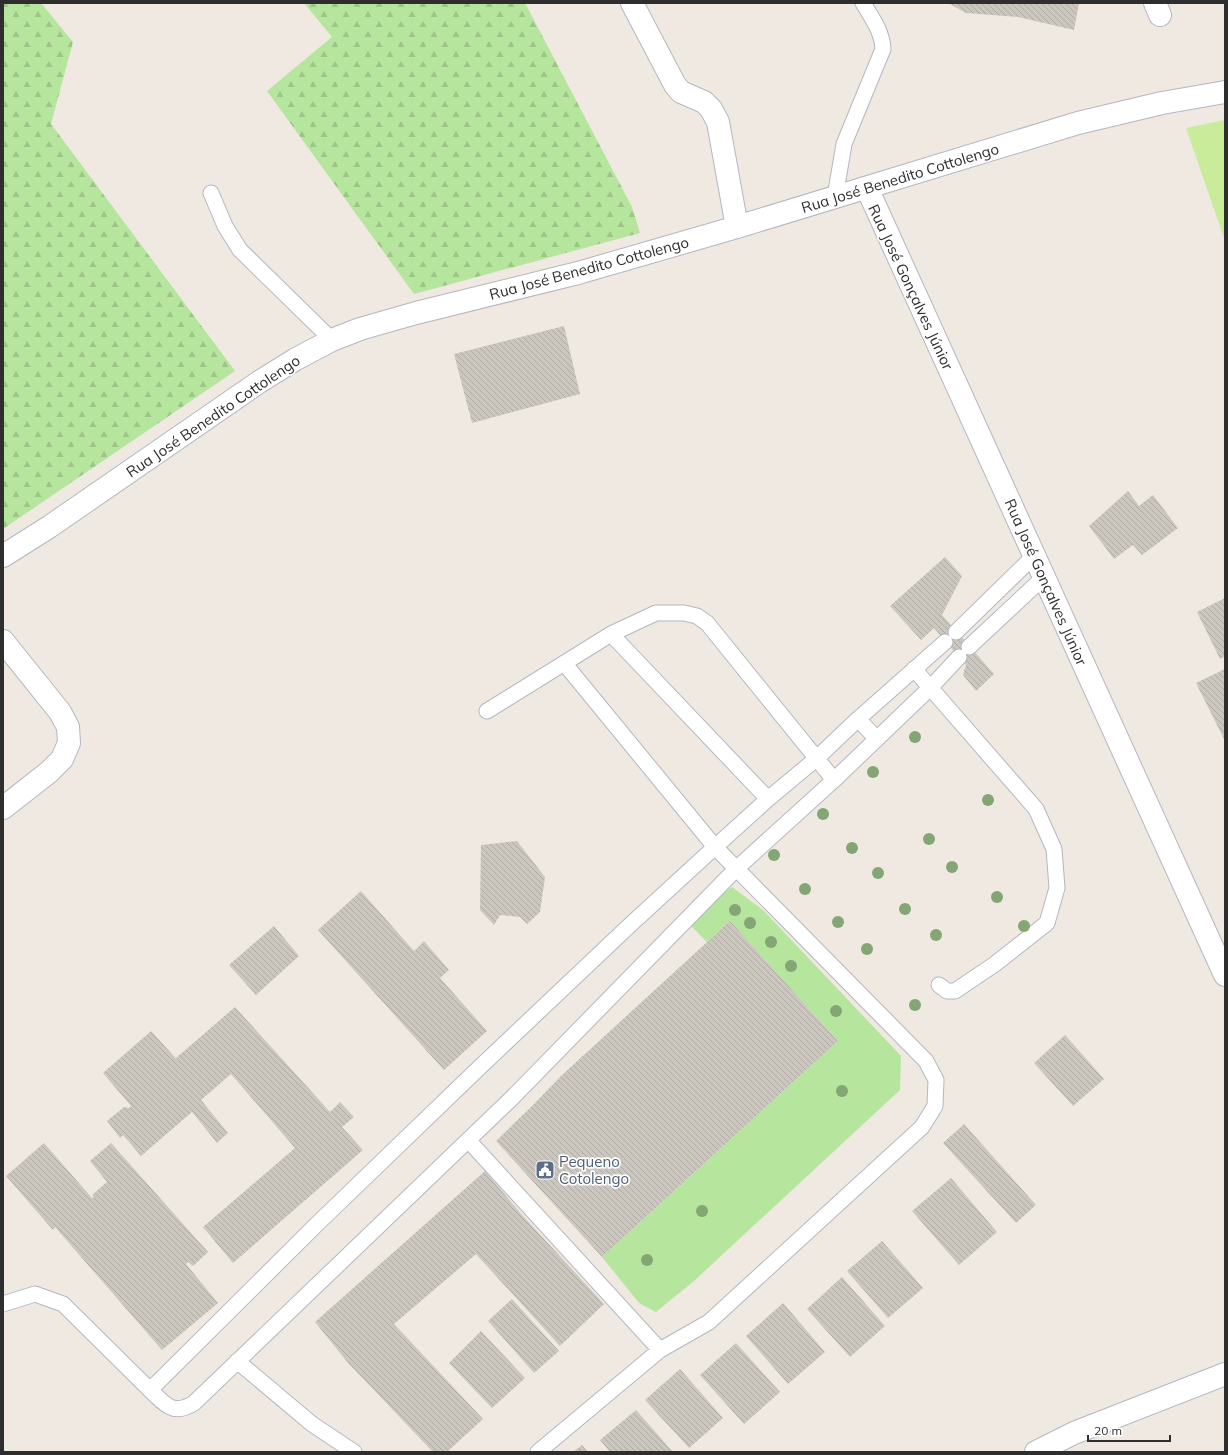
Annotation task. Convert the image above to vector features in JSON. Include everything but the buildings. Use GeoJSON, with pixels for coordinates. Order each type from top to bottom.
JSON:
{"type":"FeatureCollection","features":[{"type":"Feature","properties":{"kind":"street"},"geometry":{"type":"LineString","coordinates":[[632,3],[675,85],[681,92],[704,102],[718,122],[737,227]]}},
{"type":"Feature","properties":{"kind":"street","name":"Rua José Benedito Cottolengo"},"geometry":{"type":"LineString","coordinates":[[3,556],[259,382],[296,359],[332,340],[360,329],[387,320],[578,273],[867,188],[1078,123],[1162,103],[1225,92]]}},
{"type":"Feature","properties":{"kind":"street","name":"Rua José Gonçalves Júnior"},"geometry":{"type":"LineString","coordinates":[[867,188],[1225,975]]}},
{"type":"Feature","properties":{"kind":"street"},"geometry":{"type":"LineString","coordinates":[[3,641],[60,712],[68,727],[69,743],[62,759],[49,772],[3,808]]}},
{"type":"Feature","properties":{"kind":"street"},"geometry":{"type":"LineString","coordinates":[[1036,1452],[1074,1432],[1225,1374]]}},
{"type":"Feature","properties":{"kind":"lane"},"geometry":{"type":"LineString","coordinates":[[835,197],[844,144],[883,49],[882,39],[878,28],[863,3]]}},
{"type":"Feature","properties":{"kind":"lane"},"geometry":{"type":"LineString","coordinates":[[210,193],[225,226],[240,250],[332,340]]}},
{"type":"Feature","properties":{"kind":"lane"},"geometry":{"type":"LineString","coordinates":[[150,1390],[312,1229],[447,1099],[715,847],[768,799],[816,759],[858,719],[951,637],[1034,556]]}},
{"type":"Feature","properties":{"kind":"lane"},"geometry":{"type":"LineString","coordinates":[[3,1304],[35,1294],[63,1304],[165,1405],[176,1409],[184,1409],[194,1403],[511,1099],[736,869],[834,780],[964,652],[1044,577]]}},
{"type":"Feature","properties":{"kind":"lane"},"geometry":{"type":"LineString","coordinates":[[487,711],[610,634],[656,613],[684,613],[697,616],[707,623],[834,780]]}},
{"type":"Feature","properties":{"kind":"lane"},"geometry":{"type":"LineString","coordinates":[[610,634],[768,799]]}},
{"type":"Feature","properties":{"kind":"lane"},"geometry":{"type":"LineString","coordinates":[[538,1452],[660,1350],[709,1322],[922,1127],[935,1106],[936,1080],[926,1061],[715,847],[564,663]]}},
{"type":"Feature","properties":{"kind":"lane"},"geometry":{"type":"LineString","coordinates":[[914,669],[1036,809],[1054,850],[1057,888],[1047,923],[995,964],[955,991],[947,991],[940,985]]}},
{"type":"Feature","properties":{"kind":"lane"},"geometry":{"type":"LineString","coordinates":[[858,719],[876,738]]}},
{"type":"Feature","properties":{"kind":"lane"},"geometry":{"type":"LineString","coordinates":[[468,1140],[660,1350]]}},
{"type":"Feature","properties":{"kind":"lane"},"geometry":{"type":"LineString","coordinates":[[237,1361],[312,1424],[354,1452]]}},
{"type":"Feature","properties":{"kind":"green space"},"geometry":{"type":"Polygon","coordinates":[[[3,3],[41,3],[73,42],[51,124],[235,371],[3,529],[3,3]]]}},
{"type":"Feature","properties":{"kind":"green space"},"geometry":{"type":"Polygon","coordinates":[[[304,3],[525,3],[632,207],[640,233],[414,294],[267,91],[332,37],[304,3]]]}},
{"type":"Feature","properties":{"kind":"green space"},"geometry":{"type":"Polygon","coordinates":[[[1225,120],[1225,241],[1186,128],[1225,120]]]}},
{"type":"Feature","properties":{"kind":"green space"},"geometry":{"type":"Polygon","coordinates":[[[732,887],[763,910],[901,1056],[900,1090],[694,1281],[656,1312],[639,1303],[602,1257],[838,1041],[730,921],[707,942],[691,926],[710,905],[732,887]]]}},
{"type":"Feature","properties":{"kind":"place","name":"Pequeno Cotolengo"},"geometry":{"type":"Point","coordinates":[545,1170]}}]}
